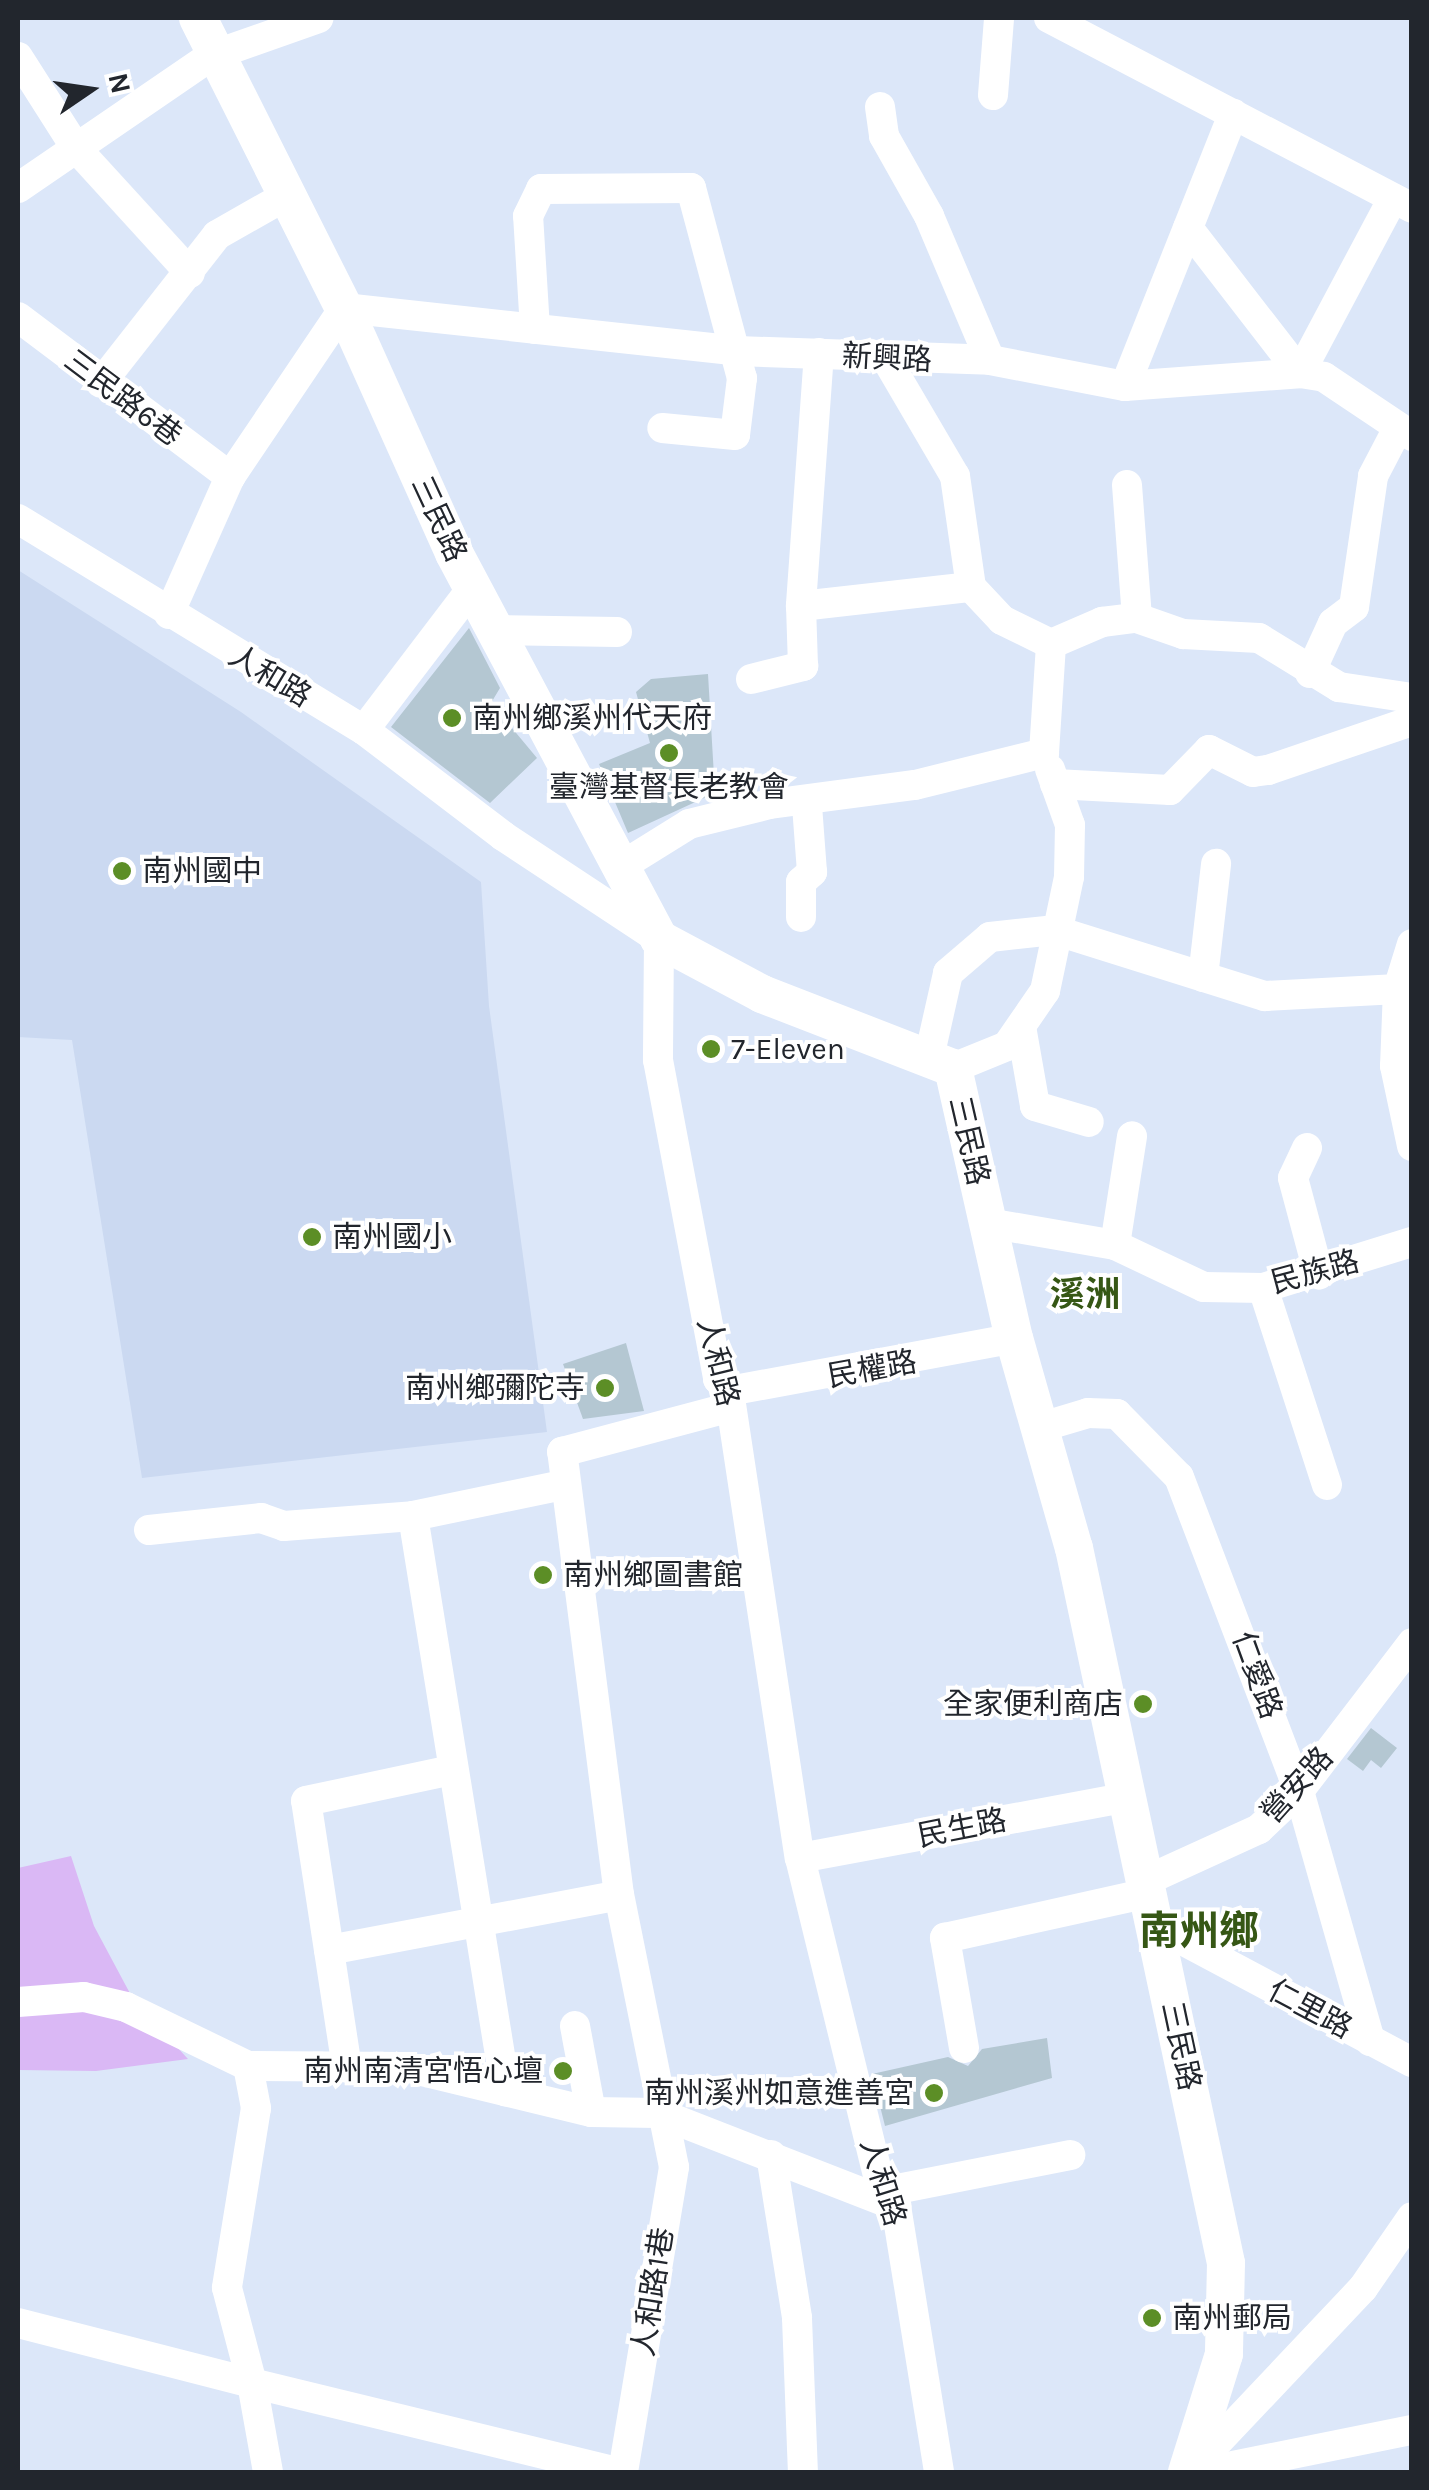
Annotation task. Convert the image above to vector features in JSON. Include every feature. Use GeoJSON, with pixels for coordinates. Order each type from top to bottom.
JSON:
{"type":"FeatureCollection","features":[{"type":"Feature","properties":{"kind":"main road","name":"三民路"},"geometry":{"type":"LineString","coordinates":[[198,18],[211,56],[344,308],[472,588],[659,939],[762,994],[940,1065],[988,1223],[1014,1338],[1074,1548],[1226,2264],[1224,2354],[1188,2472]]}},
{"type":"Feature","properties":{"kind":"street"},"geometry":{"type":"LineString","coordinates":[[18,188],[211,56],[320,18]]}},
{"type":"Feature","properties":{"kind":"street"},"geometry":{"type":"LineString","coordinates":[[992,96],[999,18]]}},
{"type":"Feature","properties":{"kind":"street"},"geometry":{"type":"LineString","coordinates":[[1048,18],[1402,203],[1300,373],[1188,228]]}},
{"type":"Feature","properties":{"kind":"street"},"geometry":{"type":"LineString","coordinates":[[18,58],[76,148],[190,273]]}},
{"type":"Feature","properties":{"kind":"street"},"geometry":{"type":"LineString","coordinates":[[880,107],[884,136],[929,216],[990,360]]}},
{"type":"Feature","properties":{"kind":"street"},"geometry":{"type":"LineString","coordinates":[[1125,386],[1233,114]]}},
{"type":"Feature","properties":{"kind":"street"},"geometry":{"type":"LineString","coordinates":[[535,329],[528,216],[541,189],[691,188],[736,351],[735,435],[662,428]]}},
{"type":"Feature","properties":{"kind":"street"},"geometry":{"type":"LineString","coordinates":[[101,383],[217,236],[284,197]]}},
{"type":"Feature","properties":{"kind":"street"},"geometry":{"type":"LineString","coordinates":[[169,614],[230,477],[344,308]]}},
{"type":"Feature","properties":{"kind":"street","name":"新興路"},"geometry":{"type":"LineString","coordinates":[[344,308],[736,351],[888,362],[990,360],[1125,386],[1300,373],[1324,378],[1405,432]]}},
{"type":"Feature","properties":{"kind":"street","name":"三民路6巷"},"geometry":{"type":"LineString","coordinates":[[18,317],[230,477]]}},
{"type":"Feature","properties":{"kind":"street"},"geometry":{"type":"LineString","coordinates":[[751,679],[803,666],[801,606],[819,354]]}},
{"type":"Feature","properties":{"kind":"street"},"geometry":{"type":"LineString","coordinates":[[888,362],[955,476],[971,587],[1002,620],[1050,644],[1102,622],[1137,618],[1183,634],[1260,638],[1310,673],[1339,687],[1412,698]]}},
{"type":"Feature","properties":{"kind":"street"},"geometry":{"type":"LineString","coordinates":[[1310,673],[1333,623],[1354,608],[1373,476],[1405,432]]}},
{"type":"Feature","properties":{"kind":"street"},"geometry":{"type":"LineString","coordinates":[[1127,485],[1137,618]]}},
{"type":"Feature","properties":{"kind":"street","name":"人和路"},"geometry":{"type":"LineString","coordinates":[[18,519],[364,730],[503,836],[659,939],[658,1060],[718,1379],[730,1399],[800,1858],[889,2199],[939,2472]]}},
{"type":"Feature","properties":{"kind":"street"},"geometry":{"type":"LineString","coordinates":[[801,606],[971,587]]}},
{"type":"Feature","properties":{"kind":"street"},"geometry":{"type":"LineString","coordinates":[[364,730],[472,588]]}},
{"type":"Feature","properties":{"kind":"street"},"geometry":{"type":"LineString","coordinates":[[494,630],[617,632]]}},
{"type":"Feature","properties":{"kind":"street"},"geometry":{"type":"LineString","coordinates":[[1050,644],[1044,753],[1068,814],[1070,860],[1067,906],[1054,930],[1045,991],[1022,1032],[940,1065],[948,973],[969,950],[990,937],[1054,930],[1265,996],[1398,989]]}},
{"type":"Feature","properties":{"kind":"street"},"geometry":{"type":"LineString","coordinates":[[1056,784],[1170,790],[1209,750],[1253,772],[1268,770],[1412,721]]}},
{"type":"Feature","properties":{"kind":"street"},"geometry":{"type":"LineString","coordinates":[[620,867],[689,824],[770,804],[807,805],[1044,753]]}},
{"type":"Feature","properties":{"kind":"street"},"geometry":{"type":"LineString","coordinates":[[801,918],[801,882],[812,872],[807,805]]}},
{"type":"Feature","properties":{"kind":"street"},"geometry":{"type":"LineString","coordinates":[[1202,978],[1216,864]]}},
{"type":"Feature","properties":{"kind":"street"},"geometry":{"type":"LineString","coordinates":[[1412,944],[1398,989],[1395,1066],[1412,1146]]}},
{"type":"Feature","properties":{"kind":"street"},"geometry":{"type":"LineString","coordinates":[[1022,1032],[1036,1106],[1088,1122]]}},
{"type":"Feature","properties":{"kind":"street"},"geometry":{"type":"LineString","coordinates":[[1115,1245],[1132,1136]]}},
{"type":"Feature","properties":{"kind":"street"},"geometry":{"type":"LineString","coordinates":[[1308,1148],[1292,1178],[1319,1275]]}},
{"type":"Feature","properties":{"kind":"street","name":"民族路"},"geometry":{"type":"LineString","coordinates":[[988,1223],[1115,1245],[1204,1287],[1262,1288],[1319,1275],[1412,1242]]}},
{"type":"Feature","properties":{"kind":"street"},"geometry":{"type":"LineString","coordinates":[[1262,1288],[1327,1484]]}},
{"type":"Feature","properties":{"kind":"street","name":"民權路"},"geometry":{"type":"LineString","coordinates":[[562,1485],[562,1452],[730,1399],[1014,1338]]}},
{"type":"Feature","properties":{"kind":"street","name":"仁愛路"},"geometry":{"type":"LineString","coordinates":[[1038,1428],[1088,1413],[1117,1414],[1179,1477],[1299,1790],[1370,2041]]}},
{"type":"Feature","properties":{"kind":"street"},"geometry":{"type":"LineString","coordinates":[[149,1530],[261,1518],[284,1526],[413,1516],[562,1485]]}},
{"type":"Feature","properties":{"kind":"street","name":"人和路1巷"},"geometry":{"type":"LineString","coordinates":[[562,1485],[619,1896],[658,2114],[674,2167],[621,2472]]}},
{"type":"Feature","properties":{"kind":"street"},"geometry":{"type":"LineString","coordinates":[[413,1516],[506,2092]]}},
{"type":"Feature","properties":{"kind":"street","name":"營安路"},"geometry":{"type":"LineString","coordinates":[[964,2048],[944,1938],[1150,1900],[1258,1829],[1299,1790],[1412,1643]]}},
{"type":"Feature","properties":{"kind":"street"},"geometry":{"type":"LineString","coordinates":[[347,2068],[306,1801],[452,1770]]}},
{"type":"Feature","properties":{"kind":"street","name":"民生路"},"geometry":{"type":"LineString","coordinates":[[800,1858],[1125,1798]]}},
{"type":"Feature","properties":{"kind":"street"},"geometry":{"type":"LineString","coordinates":[[329,1950],[480,1916],[619,1896]]}},
{"type":"Feature","properties":{"kind":"street","name":"仁里路"},"geometry":{"type":"LineString","coordinates":[[1150,1900],[1370,2041],[1412,2062]]}},
{"type":"Feature","properties":{"kind":"street"},"geometry":{"type":"LineString","coordinates":[[18,2002],[84,1997],[126,2007],[248,2066],[405,2068],[591,2112],[658,2114],[889,2199],[1070,2155]]}},
{"type":"Feature","properties":{"kind":"street"},"geometry":{"type":"LineString","coordinates":[[576,2026],[591,2112]]}},
{"type":"Feature","properties":{"kind":"street"},"geometry":{"type":"LineString","coordinates":[[248,2066],[256,2108],[226,2288],[252,2383],[268,2472]]}},
{"type":"Feature","properties":{"kind":"street"},"geometry":{"type":"LineString","coordinates":[[771,2155],[797,2318],[804,2472]]}},
{"type":"Feature","properties":{"kind":"street"},"geometry":{"type":"LineString","coordinates":[[1188,2472],[1363,2288],[1412,2217]]}},
{"type":"Feature","properties":{"kind":"street"},"geometry":{"type":"LineString","coordinates":[[18,2323],[621,2472]]}},
{"type":"Feature","properties":{"kind":"street"},"geometry":{"type":"LineString","coordinates":[[1203,2472],[1412,2430]]}},
{"type":"Feature","properties":{"kind":"shaded area","name":"南州國小"},"geometry":{"type":"Polygon","coordinates":[[[18,570],[241,712],[481,882],[489,1006],[547,1432],[142,1478],[72,1040],[18,1037],[18,570]]]}},
{"type":"Feature","properties":{"kind":"shaded area"},"geometry":{"type":"Polygon","coordinates":[[[71,1856],[94,1926],[133,1999],[188,2059],[96,2071],[18,2070],[18,1868],[71,1856]]]}},
{"type":"Feature","properties":{"kind":"building","name":"南州鄉溪州代天府"},"geometry":{"type":"Polygon","coordinates":[[[469,628],[500,688],[491,703],[537,758],[490,803],[391,727],[469,628]]]}},
{"type":"Feature","properties":{"kind":"building","name":"臺灣基督長老教會"},"geometry":{"type":"Polygon","coordinates":[[[708,674],[715,793],[628,833],[599,764],[650,743],[636,692],[651,679],[708,674]]]}},
{"type":"Feature","properties":{"kind":"building","name":"南州鄉彌陀寺"},"geometry":{"type":"Polygon","coordinates":[[[626,1343],[644,1411],[583,1419],[563,1364],[626,1343]]]}},
{"type":"Feature","properties":{"kind":"building"},"geometry":{"type":"Polygon","coordinates":[[[1371,1728],[1397,1748],[1381,1768],[1371,1760],[1363,1771],[1347,1759],[1371,1728]]]}},
{"type":"Feature","properties":{"kind":"building","name":"南州溪州如意進善宮"},"geometry":{"type":"Polygon","coordinates":[[[1047,2038],[1052,2078],[885,2126],[872,2074],[948,2057],[968,2066],[982,2049],[1047,2038]]]}},
{"type":"Feature","properties":{"kind":"place","name":"南州鄉溪州代天府"},"geometry":{"type":"Point","coordinates":[452,718]}},
{"type":"Feature","properties":{"kind":"place","name":"臺灣基督長老教會"},"geometry":{"type":"Point","coordinates":[669,753]}},
{"type":"Feature","properties":{"kind":"place","name":"南州國中"},"geometry":{"type":"Point","coordinates":[122,871]}},
{"type":"Feature","properties":{"kind":"place","name":"7-Eleven"},"geometry":{"type":"Point","coordinates":[711,1049]}},
{"type":"Feature","properties":{"kind":"place","name":"南州國小"},"geometry":{"type":"Point","coordinates":[312,1237]}},
{"type":"Feature","properties":{"kind":"place","name":"南州鄉彌陀寺"},"geometry":{"type":"Point","coordinates":[605,1388]}},
{"type":"Feature","properties":{"kind":"place","name":"南州鄉圖書館"},"geometry":{"type":"Point","coordinates":[543,1575]}},
{"type":"Feature","properties":{"kind":"place","name":"全家便利商店"},"geometry":{"type":"Point","coordinates":[1143,1704]}},
{"type":"Feature","properties":{"kind":"place","name":"南州南清宮悟心壇"},"geometry":{"type":"Point","coordinates":[563,2071]}},
{"type":"Feature","properties":{"kind":"place","name":"南州溪州如意進善宮"},"geometry":{"type":"Point","coordinates":[934,2093]}},
{"type":"Feature","properties":{"kind":"place","name":"南州郵局"},"geometry":{"type":"Point","coordinates":[1152,2318]}},
{"type":"Feature","properties":{"kind":"district","name":"溪洲"},"geometry":{"type":"Point","coordinates":[1085,1295]}},
{"type":"Feature","properties":{"kind":"district","name":"南州鄉"},"geometry":{"type":"Point","coordinates":[1199,1931]}}]}
